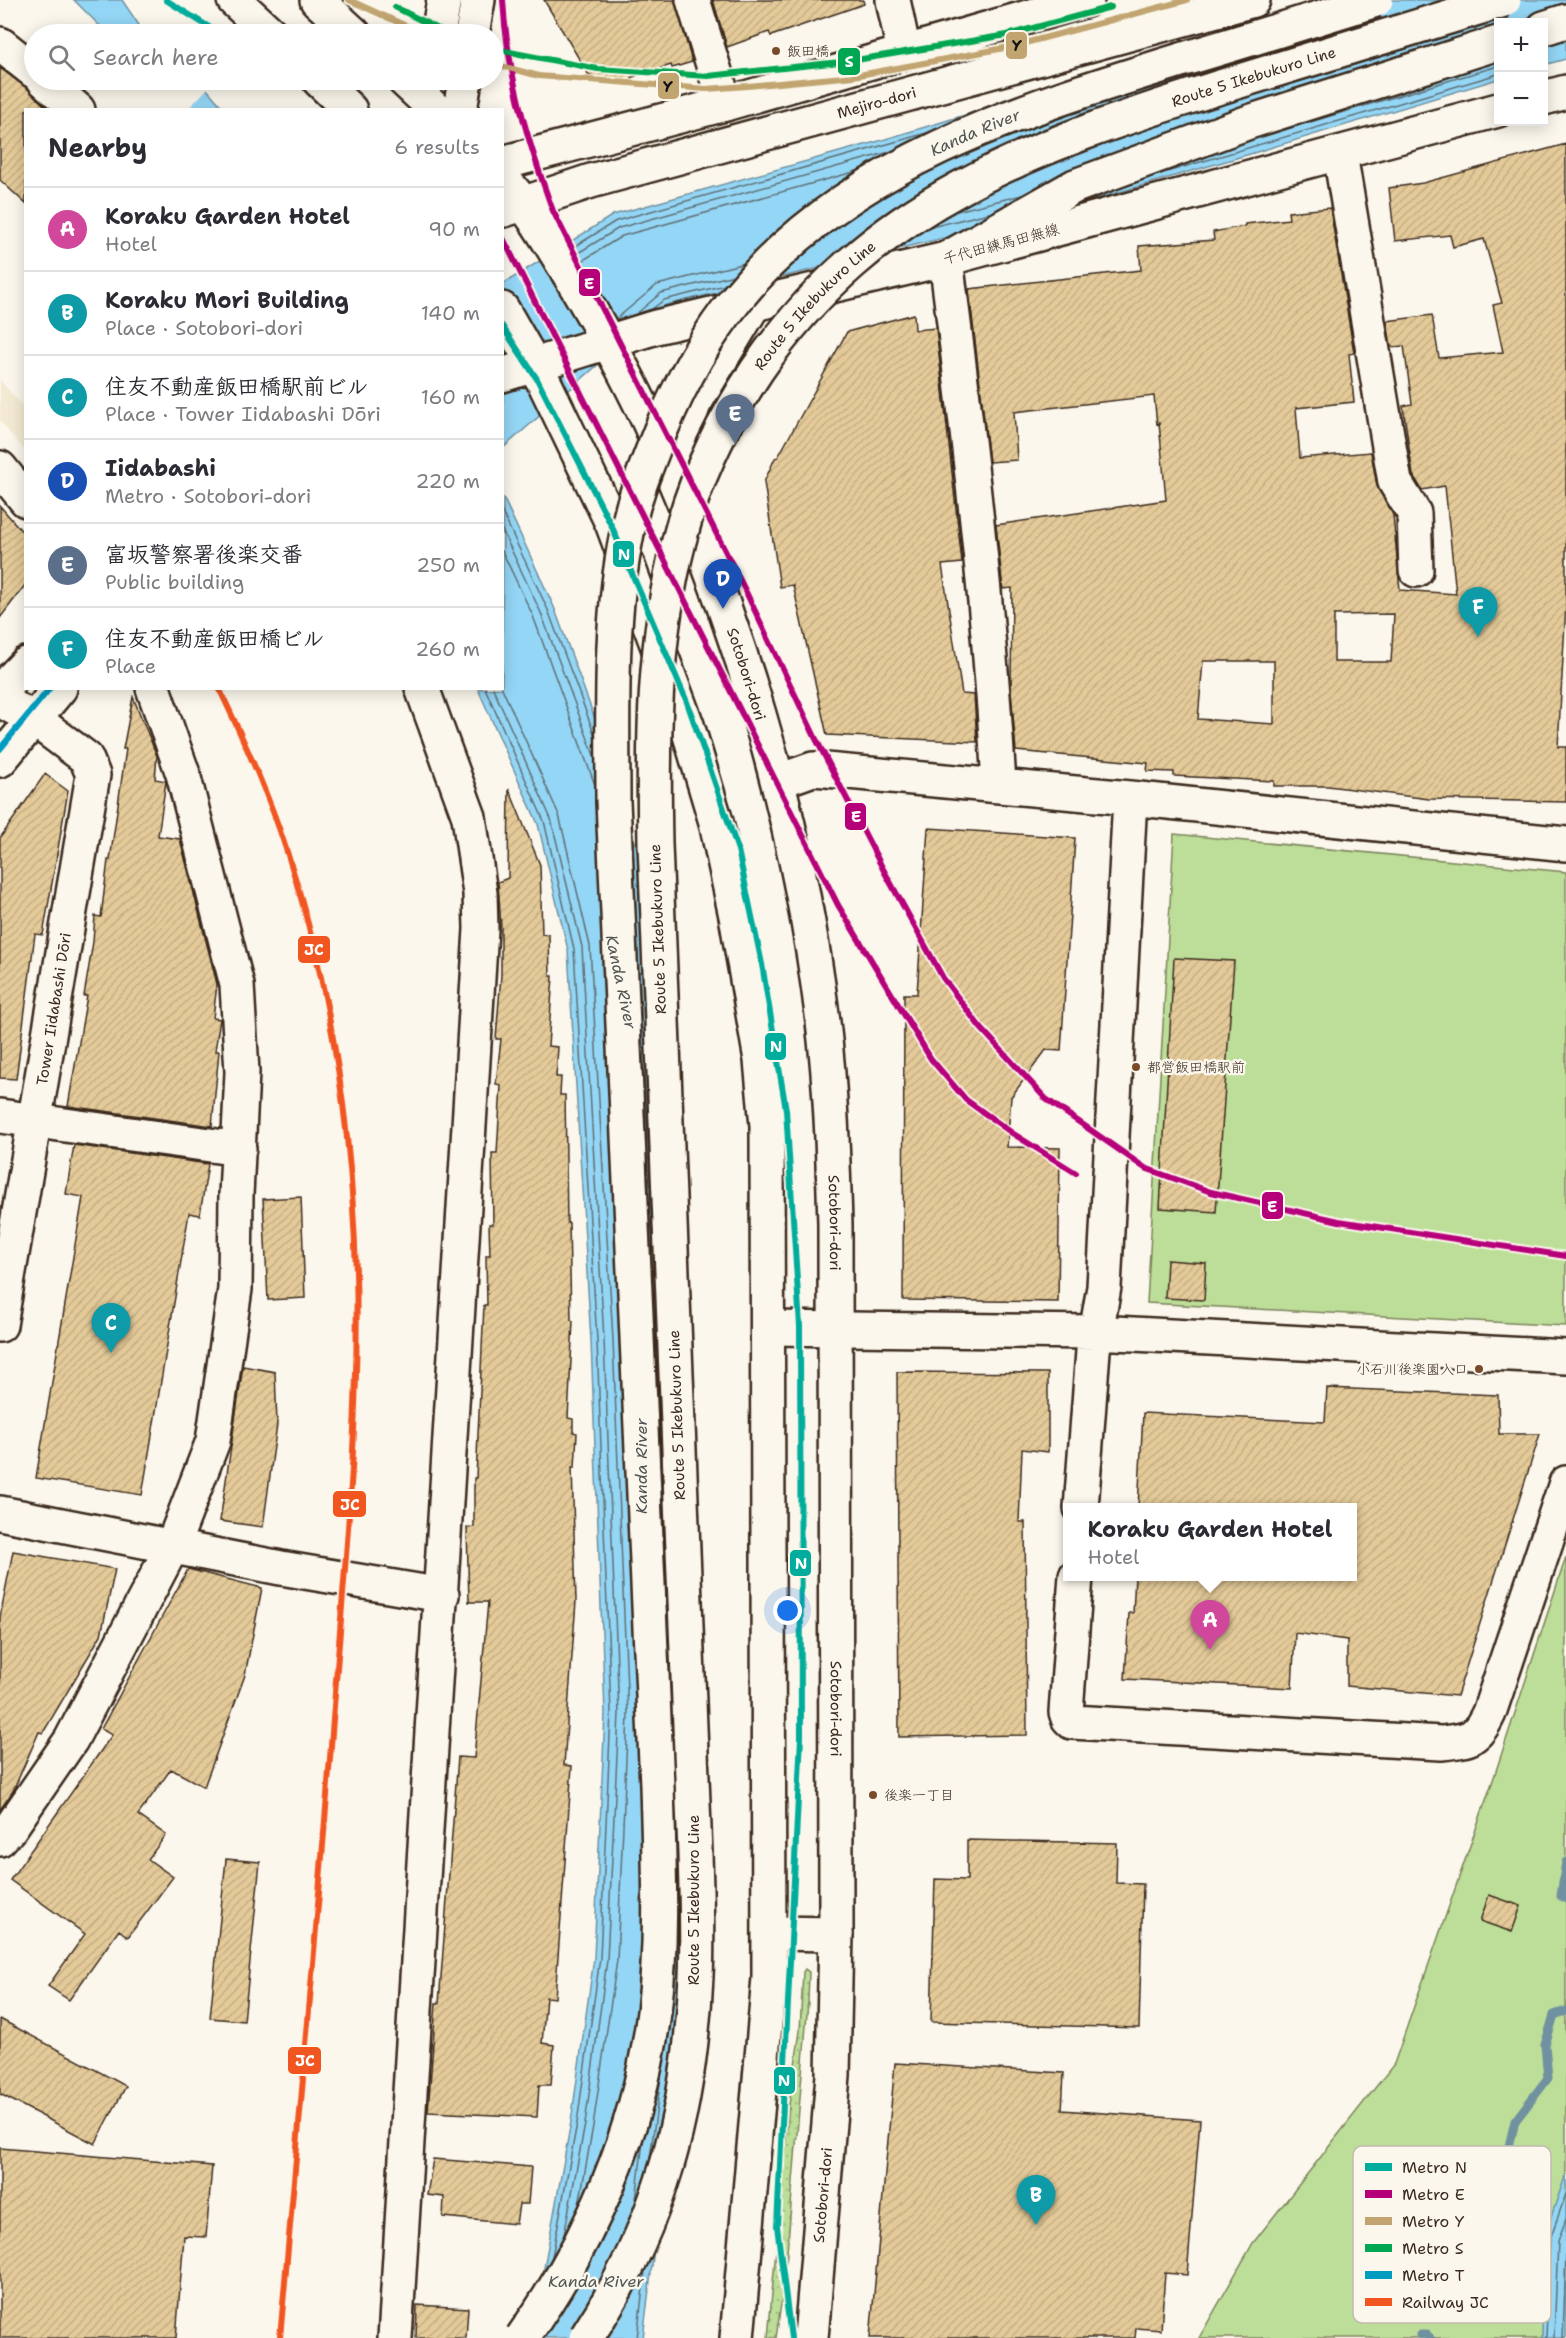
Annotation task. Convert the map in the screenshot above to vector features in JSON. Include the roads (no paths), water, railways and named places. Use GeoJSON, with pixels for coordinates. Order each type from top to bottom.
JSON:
{"type":"FeatureCollection","features":[{"type":"Feature","properties":{"kind":"main road"},"geometry":{"type":"LineString","coordinates":[[234,0],[261,24]]}},
{"type":"Feature","properties":{"kind":"main road"},"geometry":{"type":"LineString","coordinates":[[317,0],[343,24]]}},
{"type":"Feature","properties":{"kind":"main road"},"geometry":{"type":"LineString","coordinates":[[440,24],[444,0]]}},
{"type":"Feature","properties":{"kind":"main road"},"geometry":{"type":"LineString","coordinates":[[474,24],[478,0]]}},
{"type":"Feature","properties":{"kind":"main road"},"geometry":{"type":"LineString","coordinates":[[693,0],[725,104]]}},
{"type":"Feature","properties":{"kind":"main road"},"geometry":{"type":"LineString","coordinates":[[893,0],[904,52]]}},
{"type":"Feature","properties":{"kind":"main road"},"geometry":{"type":"LineString","coordinates":[[504,162],[725,104],[1087,0]]}},
{"type":"Feature","properties":{"kind":"main road","name":"Mejiro-dori"},"geometry":{"type":"LineString","coordinates":[[509,197],[693,152],[1253,0]]}},
{"type":"Feature","properties":{"kind":"main road"},"geometry":{"type":"LineString","coordinates":[[522,2338],[580,2246],[613,2171],[639,2093],[648,2053],[658,1970],[657,1796],[614,801],[613,720],[614,640],[621,567],[627,529],[646,467],[687,374],[721,318],[739,295],[794,240],[832,209],[937,148],[1027,111],[1123,78],[1376,0]]}},
{"type":"Feature","properties":{"kind":"main road","name":"Route 5 Ikebukuro Line"},"geometry":{"type":"LineString","coordinates":[[586,2338],[606,2307],[641,2241],[665,2173],[683,2098],[689,2061],[696,1974],[695,1853],[657,904],[654,770],[655,701],[662,626],[679,540],[704,467],[719,433],[742,393],[804,309],[837,274],[866,249],[931,203],[1030,154],[1088,131],[1192,96],[1504,0]]}},
{"type":"Feature","properties":{"kind":"main road"},"geometry":{"type":"LineString","coordinates":[[1548,27],[1566,21]]}},
{"type":"Feature","properties":{"kind":"main road"},"geometry":{"type":"LineString","coordinates":[[0,44],[24,63]]}},
{"type":"Feature","properties":{"kind":"main road"},"geometry":{"type":"LineString","coordinates":[[999,785],[996,711],[980,538],[946,259],[1075,186],[1249,123],[1494,44]]}},
{"type":"Feature","properties":{"kind":"main road"},"geometry":{"type":"LineString","coordinates":[[55,90],[76,108]]}},
{"type":"Feature","properties":{"kind":"main road"},"geometry":{"type":"LineString","coordinates":[[329,90],[348,108]]}},
{"type":"Feature","properties":{"kind":"main road"},"geometry":{"type":"LineString","coordinates":[[460,108],[463,90]]}},
{"type":"Feature","properties":{"kind":"main road"},"geometry":{"type":"LineString","coordinates":[[1548,97],[1566,92]]}},
{"type":"Feature","properties":{"kind":"main road","name":"千代田練馬田無線"},"geometry":{"type":"LineString","coordinates":[[504,375],[540,375],[614,341],[754,304],[946,259],[1494,111]]}},
{"type":"Feature","properties":{"kind":"main road"},"geometry":{"type":"LineString","coordinates":[[1340,154],[1395,482],[1414,513],[1416,570]]}},
{"type":"Feature","properties":{"kind":"main road","name":"Sotobori-dori"},"geometry":{"type":"LineString","coordinates":[[509,197],[554,249],[614,341],[671,471],[732,626],[779,781],[810,930],[823,1024],[831,1107],[836,1329],[836,1934],[833,2075],[811,2338]]}},
{"type":"Feature","properties":{"kind":"main road"},"geometry":{"type":"LineString","coordinates":[[671,471],[694,404],[754,304]]}},
{"type":"Feature","properties":{"kind":"main road"},"geometry":{"type":"LineString","coordinates":[[504,312],[540,375],[612,523],[687,725],[716,822],[761,1060],[767,1126],[770,1933],[769,1978],[737,2338]]}},
{"type":"Feature","properties":{"kind":"main road"},"geometry":{"type":"LineString","coordinates":[[0,468],[24,498]]}},
{"type":"Feature","properties":{"kind":"main road"},"geometry":{"type":"LineString","coordinates":[[0,692],[24,666]]}},
{"type":"Feature","properties":{"kind":"main road"},"geometry":{"type":"LineString","coordinates":[[0,760],[58,690]]}},
{"type":"Feature","properties":{"kind":"main road"},"geometry":{"type":"LineString","coordinates":[[0,1839],[11,1827],[71,1740],[172,1546],[213,1441],[235,1289],[236,1195],[242,1072],[237,985],[183,774],[154,690]]}},
{"type":"Feature","properties":{"kind":"main road"},"geometry":{"type":"LineString","coordinates":[[395,2338],[482,929],[480,893],[469,817],[423,690]]}},
{"type":"Feature","properties":{"kind":"main road","name":"Tower Iidabashi Dōri"},"geometry":{"type":"LineString","coordinates":[[0,700],[34,719],[86,758],[93,775],[0,1325]]}},
{"type":"Feature","properties":{"kind":"main road"},"geometry":{"type":"LineString","coordinates":[[779,781],[813,769],[1130,798],[1566,844]]}},
{"type":"Feature","properties":{"kind":"main road"},"geometry":{"type":"LineString","coordinates":[[1081,1503],[1090,1372],[1104,1287],[1130,798]]}},
{"type":"Feature","properties":{"kind":"main road"},"geometry":{"type":"LineString","coordinates":[[0,1116],[240,1149]]}},
{"type":"Feature","properties":{"kind":"main road"},"geometry":{"type":"LineString","coordinates":[[769,1328],[1096,1332],[1566,1357]]}},
{"type":"Feature","properties":{"kind":"main road"},"geometry":{"type":"LineString","coordinates":[[1076,1581],[1066,1712],[1072,1722],[1442,1743],[1471,1739],[1480,1731],[1489,1713],[1566,1483]]}},
{"type":"Feature","properties":{"kind":"main road"},"geometry":{"type":"LineString","coordinates":[[0,1513],[281,1568],[442,1595]]}},
{"type":"Feature","properties":{"kind":"main road"},"geometry":{"type":"LineString","coordinates":[[770,1933],[836,1934]]}},
{"type":"Feature","properties":{"kind":"water"},"geometry":{"type":"Polygon","coordinates":[[[74,0],[122,0],[138,24],[98,24],[74,0]]]}},
{"type":"Feature","properties":{"kind":"water","name":"Kanda River"},"geometry":{"type":"Polygon","coordinates":[[[1344,0],[1566,0],[1566,59],[1548,64],[1548,18],[1494,18],[1494,80],[1051,212],[666,305],[504,447],[504,283],[613,215],[879,141],[1344,0]]]}},
{"type":"Feature","properties":{"kind":"water"},"geometry":{"type":"Polygon","coordinates":[[[153,90],[208,90],[223,108],[167,108],[153,90]]]}},
{"type":"Feature","properties":{"kind":"water","name":"Kanda River"},"geometry":{"type":"Polygon","coordinates":[[[504,499],[554,607],[622,793],[661,942],[684,2007],[643,2338],[531,2338],[571,2122],[594,1958],[605,1713],[591,1341],[568,950],[538,824],[478,690],[504,690],[504,499]]]}},
{"type":"Feature","properties":{"kind":"water"},"geometry":{"type":"Polygon","coordinates":[[[1566,2174],[1566,2338],[1542,2338],[1542,2323],[1551,2323],[1551,2217],[1566,2174]]]}},
{"type":"Feature","properties":{"kind":"waterway"},"geometry":{"type":"LineString","coordinates":[[1566,1862],[1561,1896],[1566,1899]]}},
{"type":"Feature","properties":{"kind":"waterway"},"geometry":{"type":"LineString","coordinates":[[1509,2146],[1515,2121],[1548,2078],[1545,2045],[1554,2015],[1566,2011]]}},
{"type":"Feature","properties":{"kind":"waterway"},"geometry":{"type":"LineString","coordinates":[[1421,2335],[1427,2335],[1430,2338]]}},
{"type":"Feature","properties":{"kind":"metro line","name":"N"},"geometry":{"type":"LineString","coordinates":[[166,0],[204,24]]}},
{"type":"Feature","properties":{"kind":"metro line","name":"Y"},"geometry":{"type":"LineString","coordinates":[[349,0],[402,24]]}},
{"type":"Feature","properties":{"kind":"metro line","name":"E"},"geometry":{"type":"LineString","coordinates":[[503,0],[509,54],[520,107],[553,211],[883,869],[943,978],[980,1027],[1046,1099],[1145,1168],[1211,1192],[1339,1221],[1566,1256]]}},
{"type":"Feature","properties":{"kind":"metro line","name":"Y"},"geometry":{"type":"LineString","coordinates":[[504,67],[539,76],[706,89],[854,76],[1010,47],[1187,0]]}},
{"type":"Feature","properties":{"kind":"metro line","name":"S"},"geometry":{"type":"LineString","coordinates":[[395,7],[428,24]]}},
{"type":"Feature","properties":{"kind":"metro line","name":"S"},"geometry":{"type":"LineString","coordinates":[[504,51],[598,69],[708,76],[850,61],[1007,35],[1111,7]]}},
{"type":"Feature","properties":{"kind":"metro line","name":"E"},"geometry":{"type":"LineString","coordinates":[[504,240],[838,905],[931,1059],[966,1100],[1012,1133],[1076,1173]]}},
{"type":"Feature","properties":{"kind":"metro line","name":"N"},"geometry":{"type":"LineString","coordinates":[[504,329],[537,379],[612,527],[687,702],[738,850],[762,964],[786,1110],[800,1326],[801,1737],[777,2226],[791,2338]]}},
{"type":"Feature","properties":{"kind":"metro line","name":"T"},"geometry":{"type":"LineString","coordinates":[[0,749],[48,690]]}},
{"type":"Feature","properties":{"kind":"rail line","name":"JC"},"geometry":{"type":"LineString","coordinates":[[220,690],[251,757],[279,828],[311,936],[324,992],[343,1104],[354,1217],[357,1326],[348,1536],[316,1935],[280,2338]]}},
{"type":"Feature","properties":{"kind":"place","name":"飯田橋"},"geometry":{"type":"Point","coordinates":[776,51]}},
{"type":"Feature","properties":{"kind":"place","name":"富坂警察署後楽交番"},"geometry":{"type":"Point","coordinates":[735,444]}},
{"type":"Feature","properties":{"kind":"place","name":"Iidabashi"},"geometry":{"type":"Point","coordinates":[723,609]}},
{"type":"Feature","properties":{"kind":"place","name":"住友不動産飯田橋ビル"},"geometry":{"type":"Point","coordinates":[1478,637]}},
{"type":"Feature","properties":{"kind":"place","name":"都営飯田橋駅前"},"geometry":{"type":"Point","coordinates":[1136,1067]}},
{"type":"Feature","properties":{"kind":"place","name":"住友不動産飯田橋駅前ビル"},"geometry":{"type":"Point","coordinates":[111,1353]}},
{"type":"Feature","properties":{"kind":"place","name":"小石川後楽園入口"},"geometry":{"type":"Point","coordinates":[1479,1369]}},
{"type":"Feature","properties":{"kind":"place","name":"Koraku Garden Hotel"},"geometry":{"type":"Point","coordinates":[1210,1650]}},
{"type":"Feature","properties":{"kind":"place","name":"後楽一丁目"},"geometry":{"type":"Point","coordinates":[873,1795]}},
{"type":"Feature","properties":{"kind":"place","name":"Koraku Mori Building"},"geometry":{"type":"Point","coordinates":[1036,2225]}}]}
